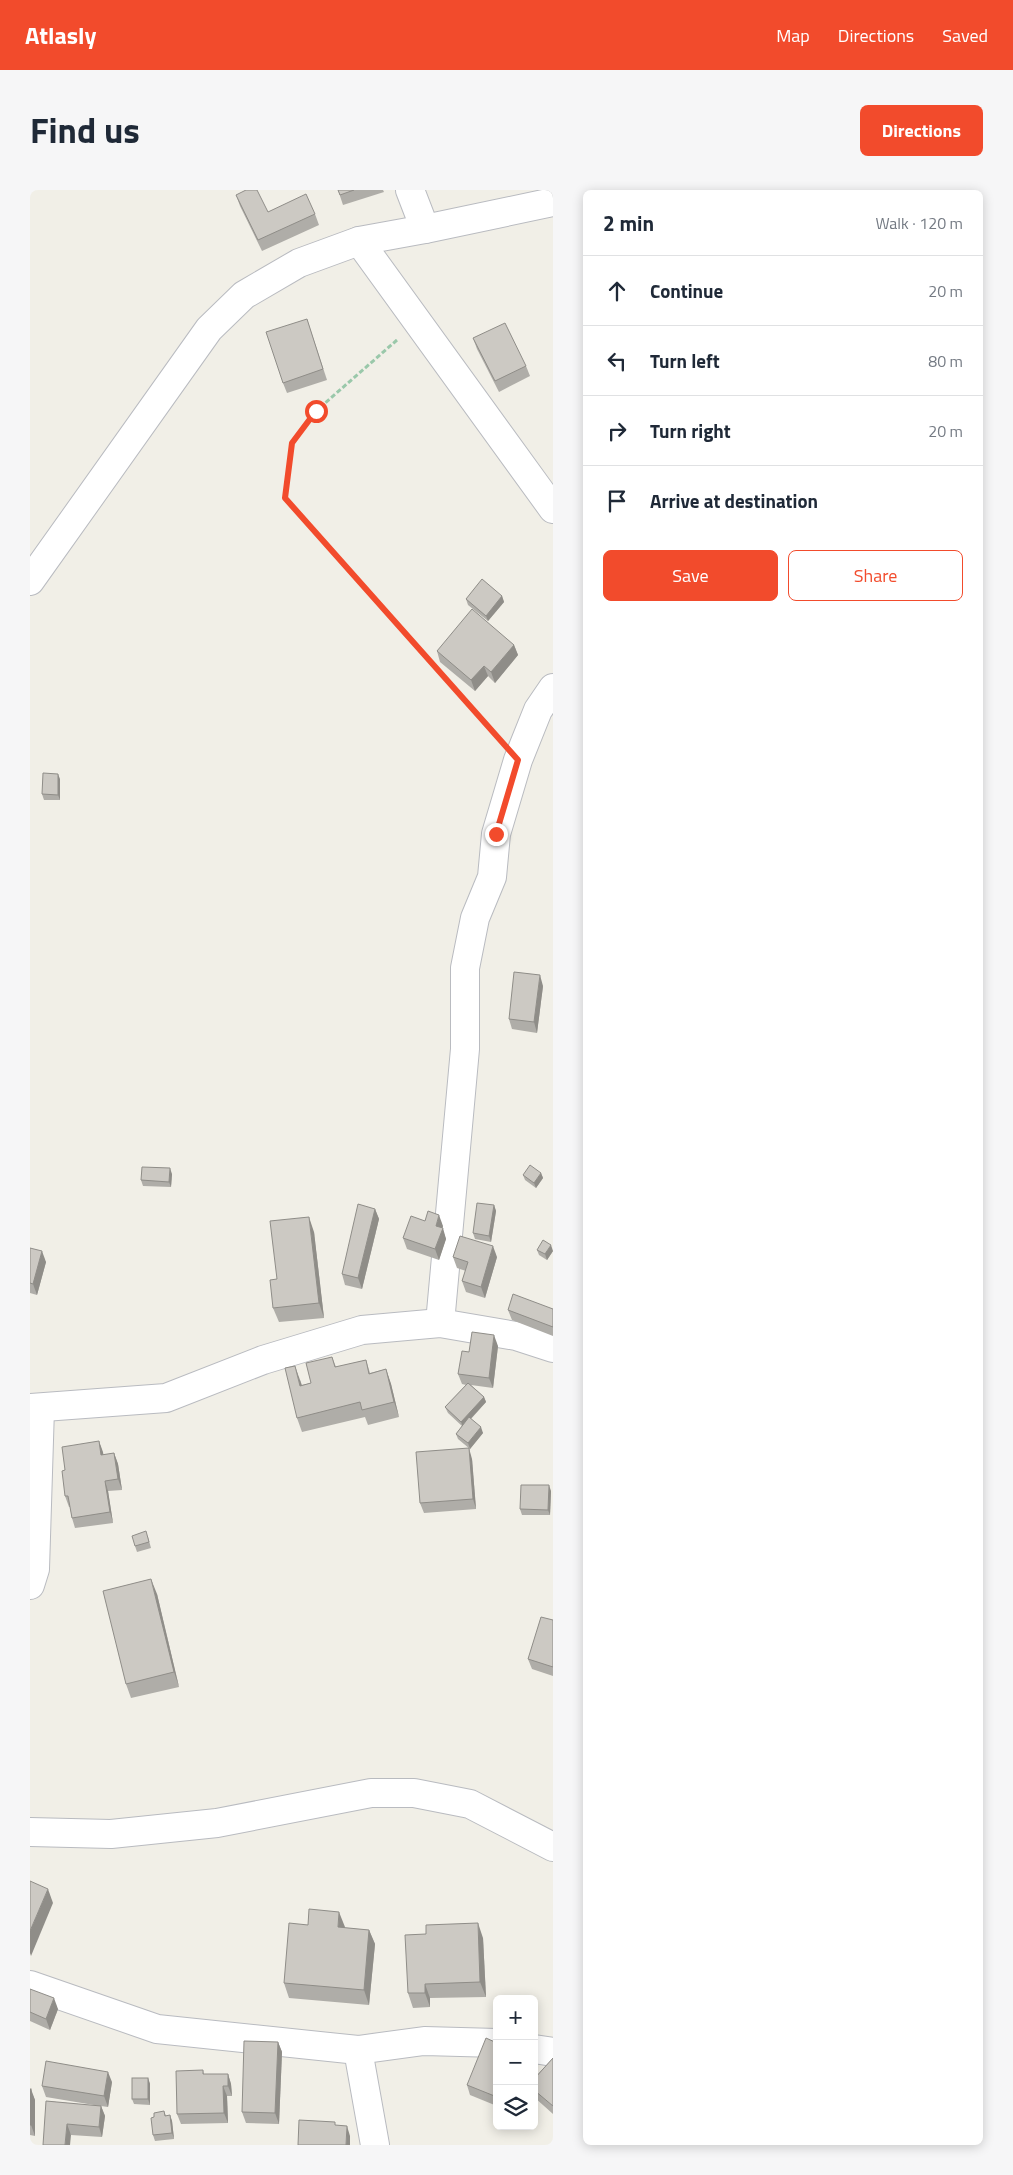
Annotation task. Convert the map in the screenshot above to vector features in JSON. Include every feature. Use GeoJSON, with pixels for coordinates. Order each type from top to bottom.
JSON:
{"type":"FeatureCollection","features":[{"type":"Feature","properties":{"kind":"street"},"geometry":{"type":"LineString","coordinates":[[410,190],[425,230]]}},
{"type":"Feature","properties":{"kind":"street"},"geometry":{"type":"LineString","coordinates":[[30,580],[209,329],[244,295],[298,263],[358,241],[425,230],[553,202]]}},
{"type":"Feature","properties":{"kind":"street"},"geometry":{"type":"LineString","coordinates":[[358,241],[553,509]]}},
{"type":"Feature","properties":{"kind":"street"},"geometry":{"type":"LineString","coordinates":[[440,1323],[465,1049],[465,968],[475,918],[492,877],[496,834],[518,760],[538,710],[553,688]]}},
{"type":"Feature","properties":{"kind":"street"},"geometry":{"type":"LineString","coordinates":[[30,1586],[35,1569],[35,1408],[166,1398],[263,1360],[362,1330],[440,1323],[516,1336],[553,1348]]}},
{"type":"Feature","properties":{"kind":"street"},"geometry":{"type":"LineString","coordinates":[[30,1832],[121,1833],[217,1823],[371,1793],[414,1793],[470,1804],[553,1847]]}},
{"type":"Feature","properties":{"kind":"street"},"geometry":{"type":"LineString","coordinates":[[30,1985],[157,2029],[358,2050],[424,2041],[493,2043]]}},
{"type":"Feature","properties":{"kind":"street"},"geometry":{"type":"LineString","coordinates":[[538,2049],[553,2052]]}},
{"type":"Feature","properties":{"kind":"street"},"geometry":{"type":"LineString","coordinates":[[358,2050],[375,2145]]}},
{"type":"Feature","properties":{"kind":"path"},"geometry":{"type":"LineString","coordinates":[[418,322],[316,411],[292,443],[285,498],[518,760]]}},
{"type":"Feature","properties":{"kind":"building"},"geometry":{"type":"Polygon","coordinates":[[[246,190],[257,190],[268,212],[306,194],[315,214],[258,240],[236,195],[246,190]]]}},
{"type":"Feature","properties":{"kind":"building"},"geometry":{"type":"Polygon","coordinates":[[[338,190],[354,190],[340,195],[338,190]]]}},
{"type":"Feature","properties":{"kind":"building"},"geometry":{"type":"Polygon","coordinates":[[[307,319],[323,369],[283,383],[266,332],[307,319]]]}},
{"type":"Feature","properties":{"kind":"building"},"geometry":{"type":"Polygon","coordinates":[[[505,323],[526,366],[495,381],[473,338],[505,323]]]}},
{"type":"Feature","properties":{"kind":"building"},"geometry":{"type":"Polygon","coordinates":[[[482,579],[502,596],[486,616],[466,599],[482,579]]]}},
{"type":"Feature","properties":{"kind":"building"},"geometry":{"type":"Polygon","coordinates":[[[472,609],[514,645],[491,672],[484,666],[471,680],[437,651],[472,609]]]}},
{"type":"Feature","properties":{"kind":"building"},"geometry":{"type":"Polygon","coordinates":[[[43,773],[58,774],[58,795],[42,794],[43,773]]]}},
{"type":"Feature","properties":{"kind":"building"},"geometry":{"type":"Polygon","coordinates":[[[514,972],[540,975],[534,1022],[509,1019],[514,972]]]}},
{"type":"Feature","properties":{"kind":"building"},"geometry":{"type":"Polygon","coordinates":[[[530,1165],[541,1173],[534,1183],[523,1175],[530,1165]]]}},
{"type":"Feature","properties":{"kind":"building"},"geometry":{"type":"Polygon","coordinates":[[[142,1167],[170,1168],[169,1182],[141,1180],[142,1167]]]}},
{"type":"Feature","properties":{"kind":"building"},"geometry":{"type":"Polygon","coordinates":[[[477,1203],[494,1205],[489,1236],[473,1233],[477,1203]]]}},
{"type":"Feature","properties":{"kind":"building"},"geometry":{"type":"Polygon","coordinates":[[[358,1204],[375,1209],[358,1278],[342,1274],[358,1204]]]}},
{"type":"Feature","properties":{"kind":"building"},"geometry":{"type":"Polygon","coordinates":[[[428,1211],[439,1215],[436,1226],[443,1228],[435,1249],[403,1238],[411,1216],[425,1221],[428,1211]]]}},
{"type":"Feature","properties":{"kind":"building"},"geometry":{"type":"Polygon","coordinates":[[[309,1217],[319,1303],[273,1308],[270,1280],[277,1279],[270,1221],[309,1217]]]}},
{"type":"Feature","properties":{"kind":"building"},"geometry":{"type":"Polygon","coordinates":[[[460,1236],[493,1246],[481,1287],[462,1281],[468,1262],[453,1257],[460,1236]]]}},
{"type":"Feature","properties":{"kind":"building"},"geometry":{"type":"Polygon","coordinates":[[[543,1240],[551,1245],[545,1254],[537,1250],[543,1240]]]}},
{"type":"Feature","properties":{"kind":"building"},"geometry":{"type":"Polygon","coordinates":[[[30,1248],[42,1251],[33,1284],[30,1283],[30,1248]]]}},
{"type":"Feature","properties":{"kind":"building"},"geometry":{"type":"Polygon","coordinates":[[[513,1294],[553,1309],[553,1327],[508,1310],[513,1294]]]}},
{"type":"Feature","properties":{"kind":"building"},"geometry":{"type":"Polygon","coordinates":[[[472,1332],[494,1335],[489,1378],[458,1374],[462,1351],[469,1352],[472,1332]]]}},
{"type":"Feature","properties":{"kind":"building"},"geometry":{"type":"Polygon","coordinates":[[[332,1357],[335,1367],[366,1360],[369,1374],[386,1369],[394,1402],[362,1410],[360,1402],[297,1418],[285,1368],[295,1366],[300,1386],[311,1383],[306,1363],[332,1357]]]}},
{"type":"Feature","properties":{"kind":"building"},"geometry":{"type":"Polygon","coordinates":[[[468,1383],[484,1397],[461,1422],[445,1407],[468,1383]]]}},
{"type":"Feature","properties":{"kind":"building"},"geometry":{"type":"Polygon","coordinates":[[[469,1417],[481,1427],[468,1443],[456,1434],[469,1417]]]}},
{"type":"Feature","properties":{"kind":"building"},"geometry":{"type":"Polygon","coordinates":[[[99,1441],[101,1455],[114,1453],[118,1479],[105,1481],[110,1512],[72,1518],[68,1496],[65,1496],[62,1471],[65,1470],[62,1447],[99,1441]]]}},
{"type":"Feature","properties":{"kind":"building"},"geometry":{"type":"Polygon","coordinates":[[[469,1448],[473,1499],[420,1503],[416,1452],[469,1448]]]}},
{"type":"Feature","properties":{"kind":"building"},"geometry":{"type":"Polygon","coordinates":[[[521,1485],[549,1485],[548,1510],[520,1509],[521,1485]]]}},
{"type":"Feature","properties":{"kind":"building"},"geometry":{"type":"Polygon","coordinates":[[[146,1531],[149,1542],[135,1546],[132,1536],[146,1531]]]}},
{"type":"Feature","properties":{"kind":"building"},"geometry":{"type":"Polygon","coordinates":[[[151,1579],[174,1672],[126,1684],[103,1591],[151,1579]]]}},
{"type":"Feature","properties":{"kind":"building"},"geometry":{"type":"Polygon","coordinates":[[[541,1617],[553,1620],[553,1667],[528,1659],[541,1617]]]}},
{"type":"Feature","properties":{"kind":"building"},"geometry":{"type":"Polygon","coordinates":[[[30,1881],[48,1889],[30,1931],[30,1881]]]}},
{"type":"Feature","properties":{"kind":"building"},"geometry":{"type":"Polygon","coordinates":[[[309,1909],[339,1912],[338,1927],[369,1930],[364,1990],[284,1983],[289,1923],[308,1925],[309,1909]]]}},
{"type":"Feature","properties":{"kind":"building"},"geometry":{"type":"Polygon","coordinates":[[[478,1923],[480,1982],[425,1984],[425,1993],[408,1993],[405,1935],[426,1934],[426,1925],[478,1923]]]}},
{"type":"Feature","properties":{"kind":"building"},"geometry":{"type":"Polygon","coordinates":[[[30,1989],[54,1998],[46,2019],[30,2012],[30,1989]]]}},
{"type":"Feature","properties":{"kind":"building"},"geometry":{"type":"Polygon","coordinates":[[[486,2038],[493,2041],[493,2095],[467,2085],[486,2038]]]}},
{"type":"Feature","properties":{"kind":"building"},"geometry":{"type":"Polygon","coordinates":[[[244,2041],[278,2042],[275,2113],[242,2112],[244,2041]]]}},
{"type":"Feature","properties":{"kind":"building"},"geometry":{"type":"Polygon","coordinates":[[[553,2058],[553,2106],[538,2093],[538,2075],[553,2058]]]}},
{"type":"Feature","properties":{"kind":"building"},"geometry":{"type":"Polygon","coordinates":[[[46,2061],[108,2072],[104,2096],[42,2086],[46,2061]]]}},
{"type":"Feature","properties":{"kind":"building"},"geometry":{"type":"Polygon","coordinates":[[[203,2070],[203,2074],[228,2074],[228,2086],[223,2086],[224,2113],[177,2114],[176,2071],[203,2070]]]}},
{"type":"Feature","properties":{"kind":"building"},"geometry":{"type":"Polygon","coordinates":[[[132,2078],[148,2078],[148,2099],[132,2099],[132,2078]]]}},
{"type":"Feature","properties":{"kind":"building"},"geometry":{"type":"Polygon","coordinates":[[[31,2089],[31,2125],[30,2125],[31,2089]]]}},
{"type":"Feature","properties":{"kind":"building"},"geometry":{"type":"Polygon","coordinates":[[[46,2101],[101,2106],[99,2127],[67,2124],[65,2145],[43,2145],[46,2101]]]}},
{"type":"Feature","properties":{"kind":"building"},"geometry":{"type":"Polygon","coordinates":[[[164,2111],[165,2116],[170,2115],[172,2133],[153,2135],[151,2118],[154,2117],[154,2113],[164,2111]]]}},
{"type":"Feature","properties":{"kind":"building"},"geometry":{"type":"Polygon","coordinates":[[[299,2120],[335,2122],[335,2125],[347,2126],[346,2145],[298,2145],[299,2120]]]}},
{"type":"Feature","properties":{"kind":"route"},"geometry":{"type":"LineString","coordinates":[[316,411],[292,443],[285,498],[518,760],[496,834]]}}]}
